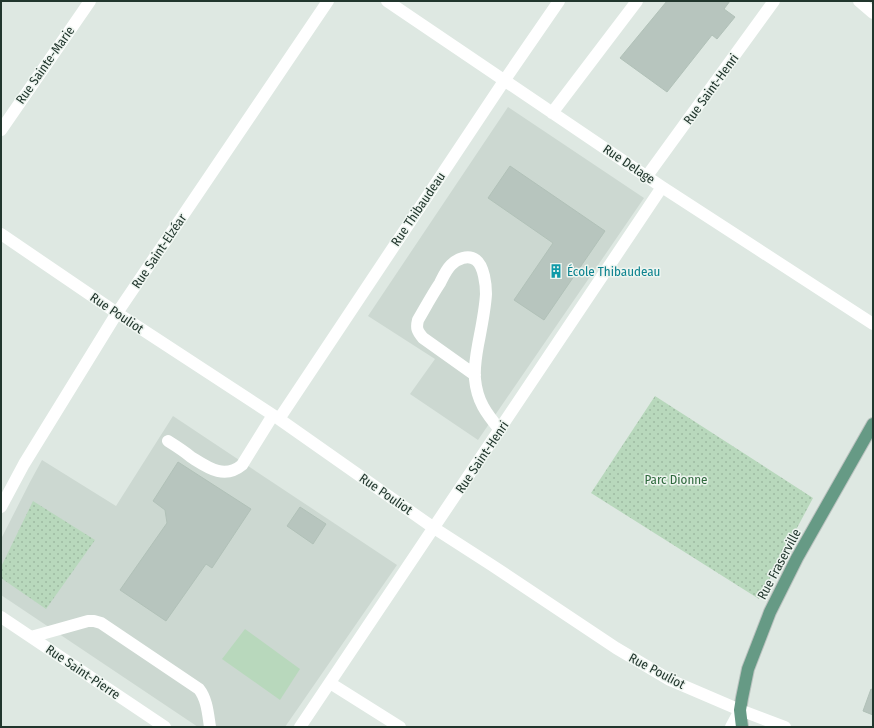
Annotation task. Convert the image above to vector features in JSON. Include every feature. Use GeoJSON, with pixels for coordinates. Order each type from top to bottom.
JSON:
{"type":"FeatureCollection","features":[{"type":"Feature","properties":{"kind":"main road","name":"Rue Fraserville"},"geometry":{"type":"LineString","coordinates":[[742,727],[740,710],[748,669],[770,612],[797,558],[873,424]]}},
{"type":"Feature","properties":{"kind":"street","name":"Rue Sainte-Marie"},"geometry":{"type":"LineString","coordinates":[[1,130],[90,1]]}},
{"type":"Feature","properties":{"kind":"street","name":"Rue Saint-Elzéar"},"geometry":{"type":"LineString","coordinates":[[1,507],[24,464],[117,313],[328,1]]}},
{"type":"Feature","properties":{"kind":"street","name":"Rue Delage"},"geometry":{"type":"LineString","coordinates":[[387,1],[662,187],[873,324]]}},
{"type":"Feature","properties":{"kind":"street","name":"Rue Thibaudeau"},"geometry":{"type":"LineString","coordinates":[[168,441],[207,467],[221,472],[234,470],[242,465],[559,1]]}},
{"type":"Feature","properties":{"kind":"street"},"geometry":{"type":"LineString","coordinates":[[552,113],[637,1]]}},
{"type":"Feature","properties":{"kind":"street","name":"Rue Saint-Henri"},"geometry":{"type":"LineString","coordinates":[[647,176],[774,1]]}},
{"type":"Feature","properties":{"kind":"street"},"geometry":{"type":"LineString","coordinates":[[859,1],[873,13]]}},
{"type":"Feature","properties":{"kind":"street","name":"Rue Saint-Henri"},"geometry":{"type":"LineString","coordinates":[[300,727],[662,187]]}},
{"type":"Feature","properties":{"kind":"street","name":"Rue Pouliot"},"geometry":{"type":"LineString","coordinates":[[1,234],[117,313],[276,417],[434,528],[616,648],[670,680],[740,710],[785,727]]}},
{"type":"Feature","properties":{"kind":"street"},"geometry":{"type":"LineString","coordinates":[[475,375],[422,338],[416,326],[418,320],[450,266],[461,258],[468,257],[475,259],[479,263],[483,272],[486,295],[482,329],[474,369],[475,375],[477,391],[482,405],[500,430]]}},
{"type":"Feature","properties":{"kind":"street","name":"Rue Saint-Pierre"},"geometry":{"type":"LineString","coordinates":[[1,617],[165,727]]}},
{"type":"Feature","properties":{"kind":"street"},"geometry":{"type":"LineString","coordinates":[[32,637],[88,621],[101,623],[198,689],[205,702],[210,727]]}},
{"type":"Feature","properties":{"kind":"street"},"geometry":{"type":"LineString","coordinates":[[330,683],[400,727]]}},
{"type":"Feature","properties":{"kind":"street"},"geometry":{"type":"LineString","coordinates":[[731,727],[740,710]]}},
{"type":"Feature","properties":{"kind":"shaded area"},"geometry":{"type":"Polygon","coordinates":[[[508,107],[644,198],[478,440],[410,394],[435,359],[368,316],[508,107]]]}},
{"type":"Feature","properties":{"kind":"shaded area"},"geometry":{"type":"Polygon","coordinates":[[[173,416],[397,565],[285,727],[198,727],[1,595],[1,539],[42,460],[116,506],[173,416]]]}},
{"type":"Feature","properties":{"kind":"green space","name":"Parc Dionne"},"geometry":{"type":"Polygon","coordinates":[[[655,396],[813,498],[759,599],[591,493],[655,396]]]}},
{"type":"Feature","properties":{"kind":"green space"},"geometry":{"type":"Polygon","coordinates":[[[33,501],[95,540],[46,609],[1,578],[1,567],[33,501]]]}},
{"type":"Feature","properties":{"kind":"green space"},"geometry":{"type":"Polygon","coordinates":[[[245,629],[300,669],[280,700],[222,659],[245,629]]]}},
{"type":"Feature","properties":{"kind":"building"},"geometry":{"type":"Polygon","coordinates":[[[667,1],[730,1],[724,9],[735,17],[717,39],[712,35],[667,92],[620,58],[667,1]]]}},
{"type":"Feature","properties":{"kind":"building","name":"École Thibaudeau"},"geometry":{"type":"Polygon","coordinates":[[[510,166],[605,231],[544,320],[514,300],[553,243],[488,198],[510,166]]]}},
{"type":"Feature","properties":{"kind":"building"},"geometry":{"type":"Polygon","coordinates":[[[178,462],[251,509],[212,568],[206,564],[166,621],[120,590],[167,523],[165,510],[153,501],[178,462]]]}},
{"type":"Feature","properties":{"kind":"building"},"geometry":{"type":"Polygon","coordinates":[[[300,507],[326,524],[313,544],[287,526],[300,507]]]}},
{"type":"Feature","properties":{"kind":"building"},"geometry":{"type":"Polygon","coordinates":[[[871,689],[873,690],[873,715],[863,711],[871,689]]]}},
{"type":"Feature","properties":{"kind":"place","name":"École Thibaudeau"},"geometry":{"type":"Point","coordinates":[556,271]}}]}
